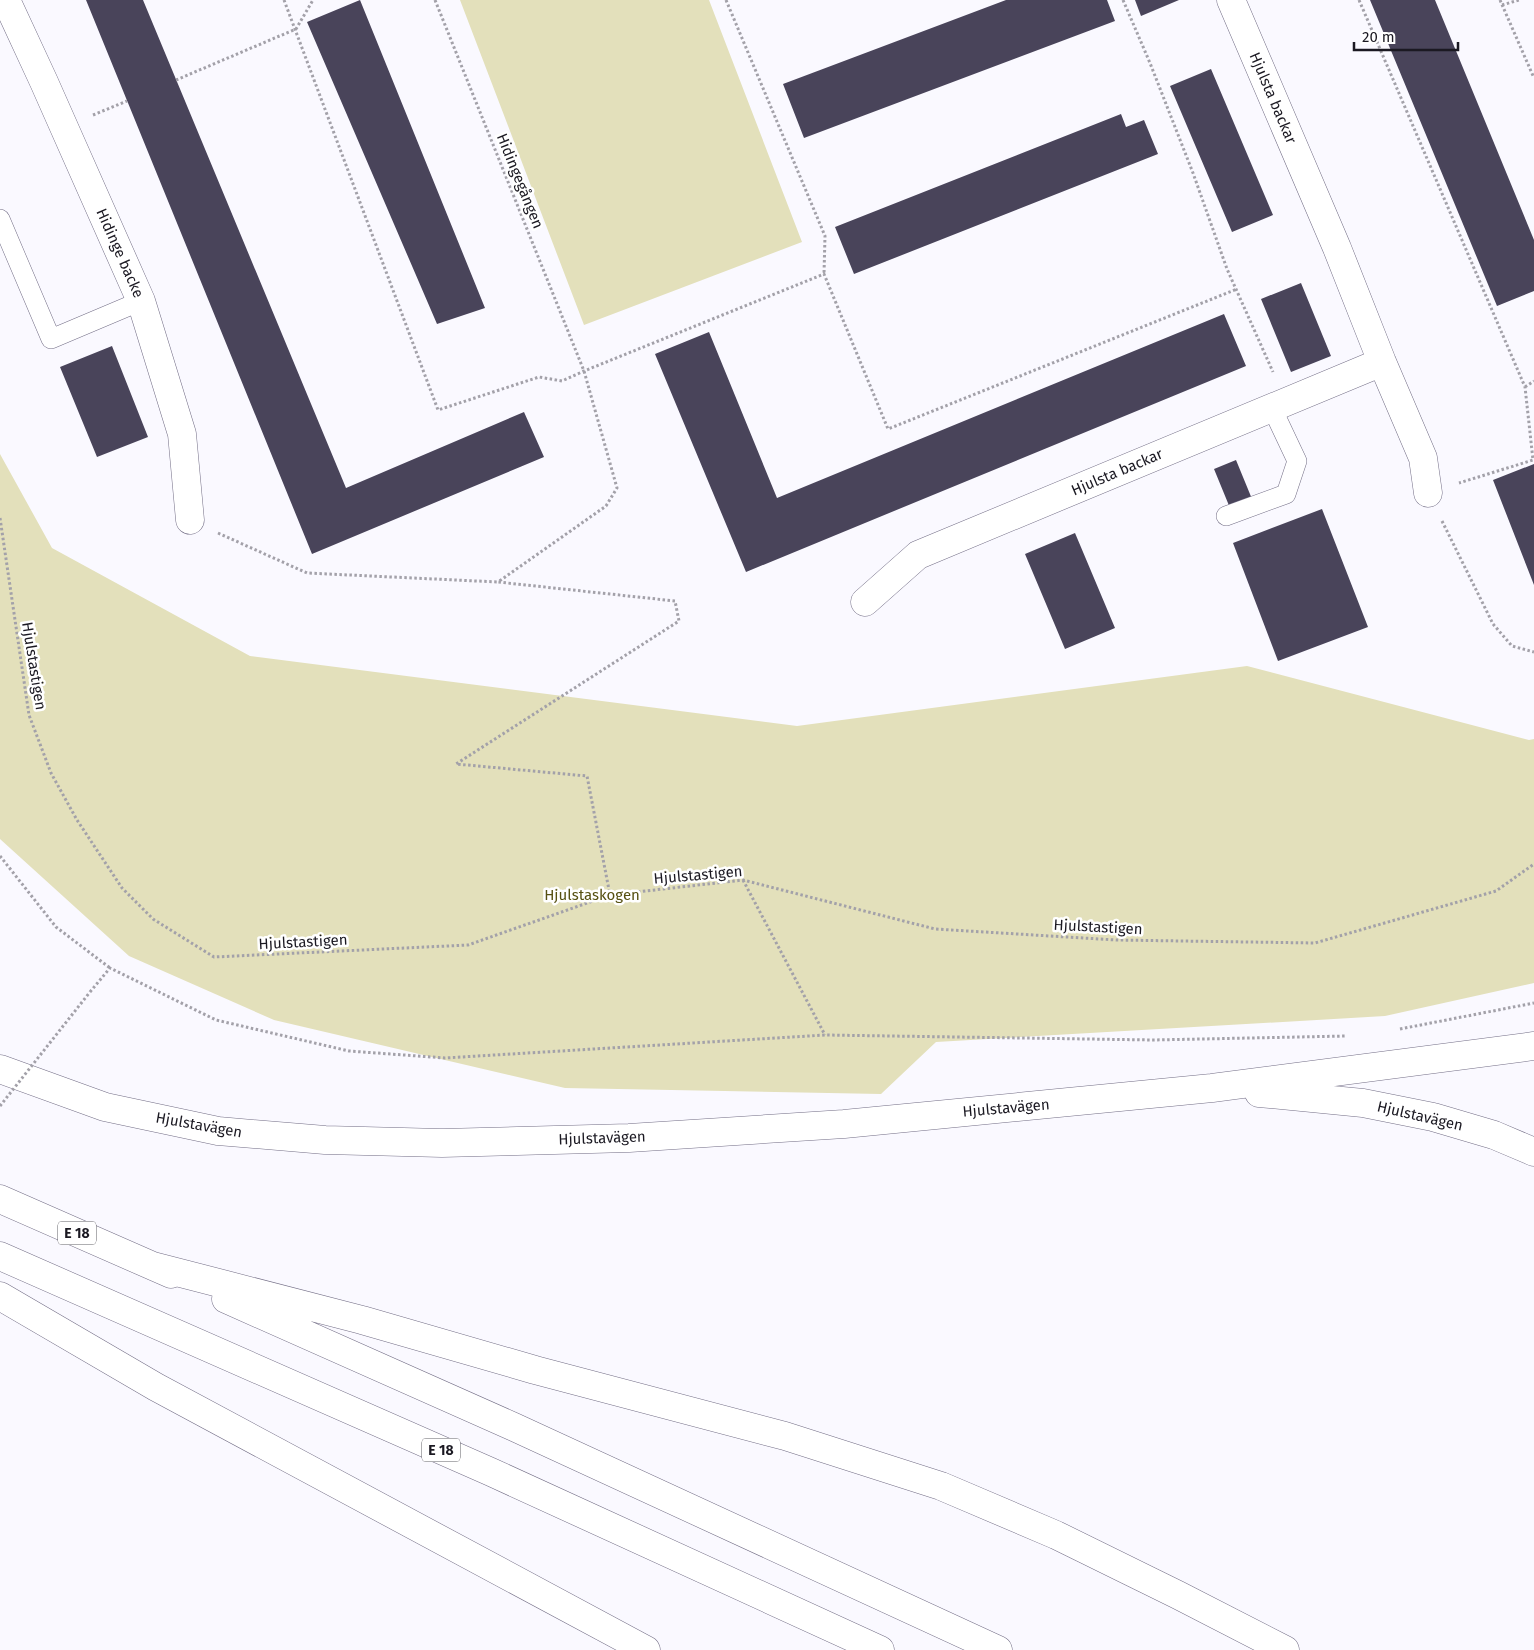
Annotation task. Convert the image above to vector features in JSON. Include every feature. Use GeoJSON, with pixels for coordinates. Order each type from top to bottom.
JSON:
{"type":"FeatureCollection","features":[{"type":"Feature","properties":{"kind":"main road","name":"Hidinge backe"},"geometry":{"type":"LineString","coordinates":[[6,0],[141,301],[182,434],[190,520]]}},
{"type":"Feature","properties":{"kind":"main road","name":"Hjulsta backar"},"geometry":{"type":"LineString","coordinates":[[1231,0],[1337,248],[1382,362],[1423,458],[1428,494]]}},
{"type":"Feature","properties":{"kind":"main road","name":"Hjulsta backar"},"geometry":{"type":"LineString","coordinates":[[865,602],[918,555],[1382,362]]}},
{"type":"Feature","properties":{"kind":"main road","name":"Hjulstavägen"},"geometry":{"type":"LineString","coordinates":[[0,1069],[105,1107],[218,1131],[325,1140],[442,1143],[628,1138],[844,1124],[1212,1088],[1534,1046]]}},
{"type":"Feature","properties":{"kind":"main road","name":"Hjulstavägen"},"geometry":{"type":"LineString","coordinates":[[1212,1088],[1363,1104],[1433,1117],[1494,1135],[1534,1152]]}},
{"type":"Feature","properties":{"kind":"main road","name":"E 18"},"geometry":{"type":"LineString","coordinates":[[0,1199],[514,1427],[998,1650]]}},
{"type":"Feature","properties":{"kind":"main road","name":"E 18"},"geometry":{"type":"LineString","coordinates":[[0,1256],[491,1472],[880,1650]]}},
{"type":"Feature","properties":{"kind":"main road"},"geometry":{"type":"LineString","coordinates":[[153,1266],[362,1320],[535,1370],[785,1436],[941,1486],[1056,1535],[1169,1590],[1285,1650]]}},
{"type":"Feature","properties":{"kind":"main road"},"geometry":{"type":"LineString","coordinates":[[0,1296],[156,1387],[646,1650]]}},
{"type":"Feature","properties":{"kind":"lane"},"geometry":{"type":"LineString","coordinates":[[0,219],[51,339],[141,301]]}},
{"type":"Feature","properties":{"kind":"lane"},"geometry":{"type":"LineString","coordinates":[[1226,516],[1286,494],[1297,461],[1279,405]]}},
{"type":"Feature","properties":{"kind":"path"},"geometry":{"type":"LineString","coordinates":[[284,0],[438,410],[539,377],[562,381],[584,370],[824,274]]}},
{"type":"Feature","properties":{"kind":"path"},"geometry":{"type":"LineString","coordinates":[[176,80],[296,29],[313,0]]}},
{"type":"Feature","properties":{"kind":"path","name":"Hidingegången"},"geometry":{"type":"LineString","coordinates":[[435,0],[584,370],[617,488],[606,506],[498,582]]}},
{"type":"Feature","properties":{"kind":"path"},"geometry":{"type":"LineString","coordinates":[[726,0],[825,236],[824,274],[888,429],[1236,289]]}},
{"type":"Feature","properties":{"kind":"path"},"geometry":{"type":"LineString","coordinates":[[1123,0],[1150,63],[1279,405]]}},
{"type":"Feature","properties":{"kind":"path"},"geometry":{"type":"LineString","coordinates":[[1358,0],[1525,386],[1533,460],[1428,494],[1492,624],[1512,646],[1534,652]]}},
{"type":"Feature","properties":{"kind":"path"},"geometry":{"type":"LineString","coordinates":[[1500,0],[1534,78]]}},
{"type":"Feature","properties":{"kind":"path"},"geometry":{"type":"LineString","coordinates":[[1502,5],[1519,0]]}},
{"type":"Feature","properties":{"kind":"path"},"geometry":{"type":"LineString","coordinates":[[1525,386],[1534,381]]}},
{"type":"Feature","properties":{"kind":"path","name":"Hjulstastigen"},"geometry":{"type":"LineString","coordinates":[[0,518],[29,715],[51,773],[78,820],[122,888],[153,918],[214,957],[468,945],[610,895],[743,880],[935,929],[1116,940],[1315,942],[1496,892],[1534,864]]}},
{"type":"Feature","properties":{"kind":"path"},"geometry":{"type":"LineString","coordinates":[[190,520],[307,573],[498,582],[674,601],[680,621],[456,764],[587,776],[610,895]]}},
{"type":"Feature","properties":{"kind":"path"},"geometry":{"type":"LineString","coordinates":[[0,856],[56,928],[110,968],[216,1020],[349,1052],[446,1058],[825,1035],[1153,1040],[1356,1036]]}},
{"type":"Feature","properties":{"kind":"path"},"geometry":{"type":"LineString","coordinates":[[743,880],[825,1035]]}},
{"type":"Feature","properties":{"kind":"path"},"geometry":{"type":"LineString","coordinates":[[0,1106],[110,968]]}},
{"type":"Feature","properties":{"kind":"path"},"geometry":{"type":"LineString","coordinates":[[1394,1030],[1534,1003]]}},
{"type":"Feature","properties":{"kind":"green space"},"geometry":{"type":"Polygon","coordinates":[[[460,0],[709,0],[802,242],[584,325],[460,0]]]}},
{"type":"Feature","properties":{"kind":"green space","name":"Hjulstaskogen"},"geometry":{"type":"Polygon","coordinates":[[[0,454],[52,548],[250,656],[797,726],[1247,666],[1529,740],[1534,739],[1534,983],[1385,1016],[936,1042],[881,1094],[565,1088],[274,1020],[129,956],[0,839],[0,454]]]}},
{"type":"Feature","properties":{"kind":"building"},"geometry":{"type":"Polygon","coordinates":[[[86,0],[143,0],[346,488],[524,412],[544,457],[312,554],[86,0]]]}},
{"type":"Feature","properties":{"kind":"building"},"geometry":{"type":"Polygon","coordinates":[[[360,0],[485,308],[437,324],[307,22],[360,0]]]}},
{"type":"Feature","properties":{"kind":"building"},"geometry":{"type":"Polygon","coordinates":[[[1006,0],[1107,0],[1115,21],[804,138],[783,84],[1006,0]]]}},
{"type":"Feature","properties":{"kind":"building"},"geometry":{"type":"Polygon","coordinates":[[[1135,0],[1179,0],[1141,16],[1135,0]]]}},
{"type":"Feature","properties":{"kind":"building"},"geometry":{"type":"Polygon","coordinates":[[[1370,0],[1435,0],[1534,240],[1534,291],[1497,306],[1370,0]]]}},
{"type":"Feature","properties":{"kind":"building"},"geometry":{"type":"Polygon","coordinates":[[[1211,69],[1273,215],[1232,232],[1170,86],[1211,69]]]}},
{"type":"Feature","properties":{"kind":"building"},"geometry":{"type":"Polygon","coordinates":[[[1121,114],[1126,127],[1144,120],[1158,154],[854,274],[835,227],[1121,114]]]}},
{"type":"Feature","properties":{"kind":"building"},"geometry":{"type":"Polygon","coordinates":[[[1301,283],[1331,356],[1291,372],[1261,299],[1301,283]]]}},
{"type":"Feature","properties":{"kind":"building"},"geometry":{"type":"Polygon","coordinates":[[[1224,314],[1246,366],[746,572],[655,354],[709,332],[777,498],[1224,314]]]}},
{"type":"Feature","properties":{"kind":"building"},"geometry":{"type":"Polygon","coordinates":[[[112,346],[148,437],[97,457],[60,367],[112,346]]]}},
{"type":"Feature","properties":{"kind":"building"},"geometry":{"type":"Polygon","coordinates":[[[1236,460],[1252,499],[1230,508],[1214,469],[1236,460]]]}},
{"type":"Feature","properties":{"kind":"building"},"geometry":{"type":"Polygon","coordinates":[[[1534,464],[1534,585],[1493,480],[1534,464]]]}},
{"type":"Feature","properties":{"kind":"building"},"geometry":{"type":"Polygon","coordinates":[[[1322,509],[1368,627],[1278,661],[1233,543],[1322,509]]]}},
{"type":"Feature","properties":{"kind":"building"},"geometry":{"type":"Polygon","coordinates":[[[1075,533],[1115,628],[1065,649],[1025,554],[1075,533]]]}}]}
